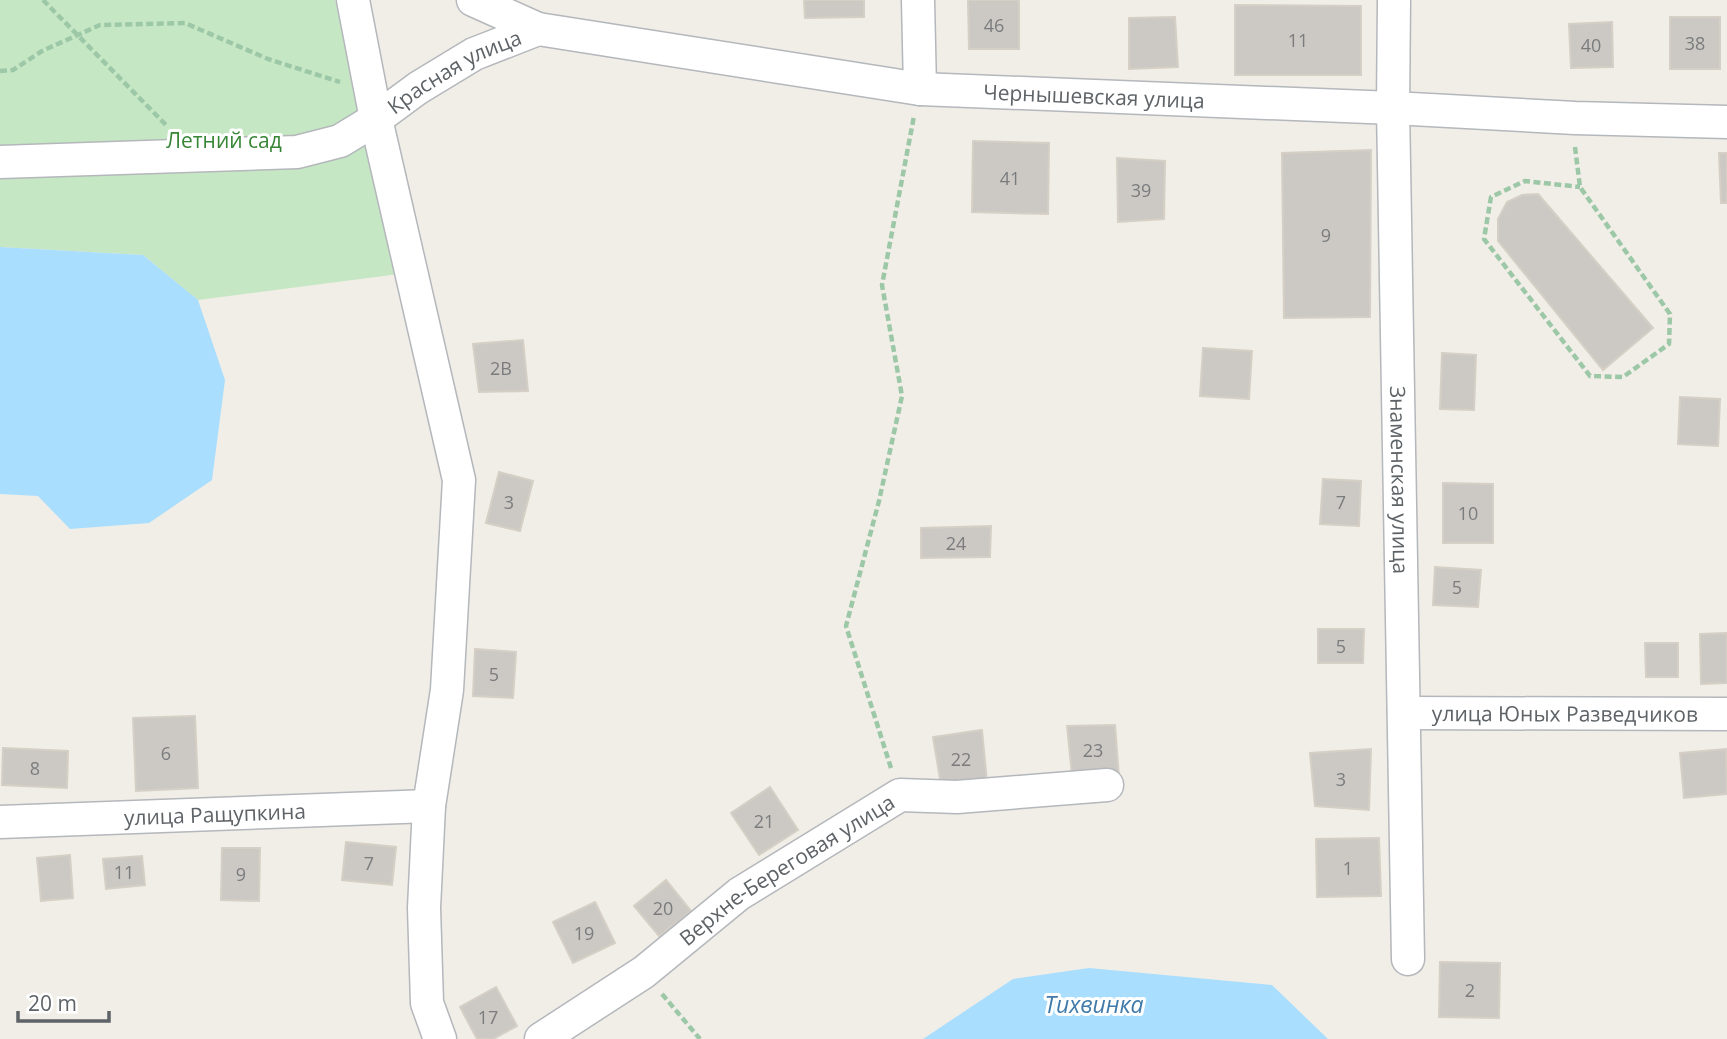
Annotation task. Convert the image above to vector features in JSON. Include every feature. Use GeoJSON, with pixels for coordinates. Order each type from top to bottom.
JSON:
{"type":"FeatureCollection","features":[{"type":"Feature","properties":{"kind":"street","name":"Красная улица"},"geometry":{"type":"LineString","coordinates":[[353,0],[373,106]]}},
{"type":"Feature","properties":{"kind":"street","name":"Чернышевская улица"},"geometry":{"type":"LineString","coordinates":[[472,0],[538,29],[920,89],[1393,108],[1575,131],[1727,122]]}},
{"type":"Feature","properties":{"kind":"street"},"geometry":{"type":"LineString","coordinates":[[918,0],[920,89]]}},
{"type":"Feature","properties":{"kind":"street","name":"Знаменская улица"},"geometry":{"type":"LineString","coordinates":[[1394,0],[1393,108],[1408,959]]}},
{"type":"Feature","properties":{"kind":"street","name":"Красная улица"},"geometry":{"type":"LineString","coordinates":[[0,162],[297,152],[340,141],[373,106],[418,88],[474,54],[538,29]]}},
{"type":"Feature","properties":{"kind":"street"},"geometry":{"type":"LineString","coordinates":[[373,106],[458,480],[447,690],[429,806],[424,908],[427,1003],[440,1039]]}},
{"type":"Feature","properties":{"kind":"street","name":"улица Юных Разведчиков"},"geometry":{"type":"LineString","coordinates":[[1404,713],[1727,714]]}},
{"type":"Feature","properties":{"kind":"street","name":"Верхне-Береговая улица"},"geometry":{"type":"LineString","coordinates":[[541,1039],[644,972],[739,894],[900,795],[957,797],[1107,785]]}},
{"type":"Feature","properties":{"kind":"street","name":"улица Ращупкина"},"geometry":{"type":"LineString","coordinates":[[0,822],[429,806]]}},
{"type":"Feature","properties":{"kind":"path"},"geometry":{"type":"LineString","coordinates":[[43,0],[196,156]]}},
{"type":"Feature","properties":{"kind":"path"},"geometry":{"type":"LineString","coordinates":[[0,71],[13,69],[42,51],[100,25],[186,23],[373,106]]}},
{"type":"Feature","properties":{"kind":"path"},"geometry":{"type":"LineString","coordinates":[[900,795],[846,626],[879,501],[902,396],[882,285],[920,89]]}},
{"type":"Feature","properties":{"kind":"path"},"geometry":{"type":"LineString","coordinates":[[1575,131],[1580,187],[1670,314],[1669,344],[1623,377],[1590,376],[1484,239],[1491,197],[1525,181],[1580,187]]}},
{"type":"Feature","properties":{"kind":"path"},"geometry":{"type":"LineString","coordinates":[[644,972],[700,1039]]}},
{"type":"Feature","properties":{"kind":"green space","name":"Летний сад"},"geometry":{"type":"Polygon","coordinates":[[[0,0],[335,0],[399,274],[198,300],[143,255],[0,247],[0,0]]]}},
{"type":"Feature","properties":{"kind":"water"},"geometry":{"type":"Polygon","coordinates":[[[0,247],[143,255],[198,300],[225,380],[212,480],[149,523],[70,529],[38,496],[0,494],[0,247]]]}},
{"type":"Feature","properties":{"kind":"water","name":"Тихвинка"},"geometry":{"type":"Polygon","coordinates":[[[1089,968],[1272,985],[1328,1039],[923,1039],[1013,979],[1089,968]]]}},
{"type":"Feature","properties":{"kind":"building"},"geometry":{"type":"Polygon","coordinates":[[[804,0],[864,0],[864,17],[805,18],[804,0]]]}},
{"type":"Feature","properties":{"kind":"building"},"geometry":{"type":"Polygon","coordinates":[[[968,0],[1019,0],[1019,49],[969,49],[968,0]]]}},
{"type":"Feature","properties":{"kind":"building"},"geometry":{"type":"Polygon","coordinates":[[[1235,5],[1361,6],[1361,75],[1235,75],[1235,5]]]}},
{"type":"Feature","properties":{"kind":"building"},"geometry":{"type":"Polygon","coordinates":[[[1175,17],[1178,67],[1129,69],[1129,18],[1175,17]]]}},
{"type":"Feature","properties":{"kind":"building"},"geometry":{"type":"Polygon","coordinates":[[[1670,17],[1720,17],[1720,69],[1670,69],[1670,17]]]}},
{"type":"Feature","properties":{"kind":"building"},"geometry":{"type":"Polygon","coordinates":[[[1612,22],[1613,67],[1571,68],[1569,24],[1612,22]]]}},
{"type":"Feature","properties":{"kind":"building"},"geometry":{"type":"Polygon","coordinates":[[[973,141],[1049,143],[1048,214],[972,212],[973,141]]]}},
{"type":"Feature","properties":{"kind":"building"},"geometry":{"type":"Polygon","coordinates":[[[1371,150],[1370,317],[1284,318],[1282,153],[1371,150]]]}},
{"type":"Feature","properties":{"kind":"building"},"geometry":{"type":"Polygon","coordinates":[[[1719,153],[1727,153],[1727,203],[1721,203],[1719,153]]]}},
{"type":"Feature","properties":{"kind":"building"},"geometry":{"type":"Polygon","coordinates":[[[1117,158],[1165,161],[1164,219],[1118,222],[1117,158]]]}},
{"type":"Feature","properties":{"kind":"building"},"geometry":{"type":"Polygon","coordinates":[[[1538,194],[1653,328],[1603,370],[1498,241],[1498,219],[1507,202],[1522,195],[1538,194]]]}},
{"type":"Feature","properties":{"kind":"building"},"geometry":{"type":"Polygon","coordinates":[[[523,340],[528,391],[479,392],[473,344],[523,340]]]}},
{"type":"Feature","properties":{"kind":"building"},"geometry":{"type":"Polygon","coordinates":[[[1203,348],[1252,351],[1249,399],[1200,396],[1203,348]]]}},
{"type":"Feature","properties":{"kind":"building"},"geometry":{"type":"Polygon","coordinates":[[[1442,353],[1476,355],[1474,410],[1440,409],[1442,353]]]}},
{"type":"Feature","properties":{"kind":"building"},"geometry":{"type":"Polygon","coordinates":[[[1680,397],[1720,399],[1718,446],[1678,444],[1680,397]]]}},
{"type":"Feature","properties":{"kind":"building"},"geometry":{"type":"Polygon","coordinates":[[[499,472],[533,481],[520,531],[486,523],[499,472]]]}},
{"type":"Feature","properties":{"kind":"building"},"geometry":{"type":"Polygon","coordinates":[[[1323,479],[1361,481],[1359,526],[1320,524],[1323,479]]]}},
{"type":"Feature","properties":{"kind":"building"},"geometry":{"type":"Polygon","coordinates":[[[1443,483],[1493,484],[1493,543],[1443,543],[1443,483]]]}},
{"type":"Feature","properties":{"kind":"building"},"geometry":{"type":"Polygon","coordinates":[[[991,526],[990,557],[921,558],[921,528],[991,526]]]}},
{"type":"Feature","properties":{"kind":"building"},"geometry":{"type":"Polygon","coordinates":[[[1435,567],[1481,570],[1478,607],[1433,605],[1435,567]]]}},
{"type":"Feature","properties":{"kind":"building"},"geometry":{"type":"Polygon","coordinates":[[[1318,629],[1364,629],[1363,663],[1318,663],[1318,629]]]}},
{"type":"Feature","properties":{"kind":"building"},"geometry":{"type":"Polygon","coordinates":[[[1727,633],[1727,683],[1701,684],[1700,634],[1727,633]]]}},
{"type":"Feature","properties":{"kind":"building"},"geometry":{"type":"Polygon","coordinates":[[[1645,643],[1678,643],[1678,677],[1646,677],[1645,643]]]}},
{"type":"Feature","properties":{"kind":"building"},"geometry":{"type":"Polygon","coordinates":[[[475,649],[516,652],[513,698],[473,696],[475,649]]]}},
{"type":"Feature","properties":{"kind":"building"},"geometry":{"type":"Polygon","coordinates":[[[195,716],[198,788],[136,791],[133,718],[195,716]]]}},
{"type":"Feature","properties":{"kind":"building"},"geometry":{"type":"Polygon","coordinates":[[[1115,725],[1119,777],[1072,775],[1067,726],[1115,725]]]}},
{"type":"Feature","properties":{"kind":"building"},"geometry":{"type":"Polygon","coordinates":[[[982,730],[987,782],[941,785],[933,737],[982,730]]]}},
{"type":"Feature","properties":{"kind":"building"},"geometry":{"type":"Polygon","coordinates":[[[3,748],[68,751],[67,788],[2,785],[3,748]]]}},
{"type":"Feature","properties":{"kind":"building"},"geometry":{"type":"Polygon","coordinates":[[[1371,749],[1369,810],[1315,806],[1310,753],[1371,749]]]}},
{"type":"Feature","properties":{"kind":"building"},"geometry":{"type":"Polygon","coordinates":[[[1726,749],[1727,794],[1684,798],[1680,753],[1726,749]]]}},
{"type":"Feature","properties":{"kind":"building"},"geometry":{"type":"Polygon","coordinates":[[[770,787],[798,830],[759,855],[731,813],[770,787]]]}},
{"type":"Feature","properties":{"kind":"building"},"geometry":{"type":"Polygon","coordinates":[[[1379,838],[1381,896],[1317,897],[1316,839],[1379,838]]]}},
{"type":"Feature","properties":{"kind":"building"},"geometry":{"type":"Polygon","coordinates":[[[346,842],[396,847],[392,885],[342,880],[346,842]]]}},
{"type":"Feature","properties":{"kind":"building"},"geometry":{"type":"Polygon","coordinates":[[[222,848],[260,848],[259,901],[221,900],[222,848]]]}},
{"type":"Feature","properties":{"kind":"building"},"geometry":{"type":"Polygon","coordinates":[[[70,855],[73,898],[41,901],[37,858],[70,855]]]}},
{"type":"Feature","properties":{"kind":"building"},"geometry":{"type":"Polygon","coordinates":[[[142,856],[145,885],[106,889],[103,859],[142,856]]]}},
{"type":"Feature","properties":{"kind":"building"},"geometry":{"type":"Polygon","coordinates":[[[666,880],[691,911],[659,936],[634,906],[666,880]]]}},
{"type":"Feature","properties":{"kind":"building"},"geometry":{"type":"Polygon","coordinates":[[[595,902],[615,943],[573,963],[553,922],[595,902]]]}},
{"type":"Feature","properties":{"kind":"building"},"geometry":{"type":"Polygon","coordinates":[[[1440,962],[1500,963],[1499,1018],[1439,1017],[1440,962]]]}},
{"type":"Feature","properties":{"kind":"building"},"geometry":{"type":"Polygon","coordinates":[[[496,987],[517,1026],[493,1039],[477,1039],[460,1007],[496,987]]]}}]}
